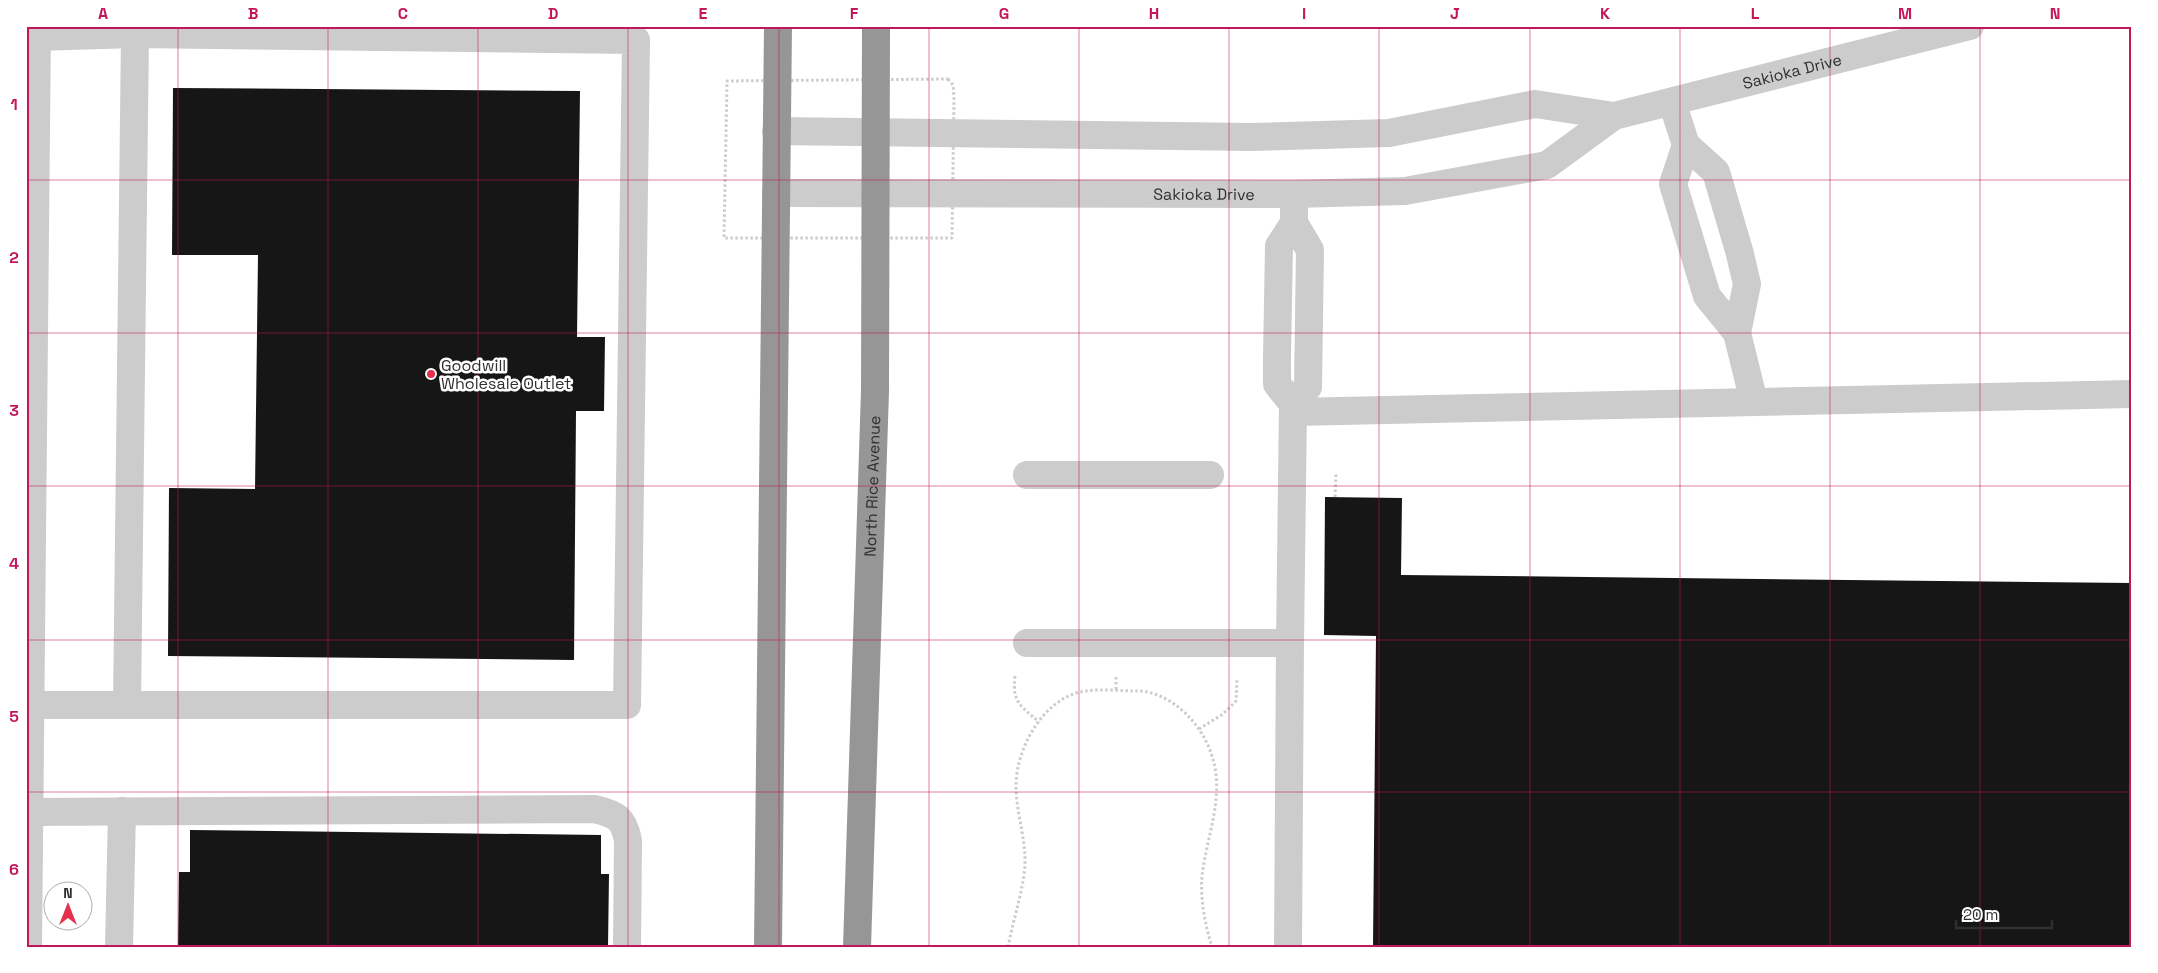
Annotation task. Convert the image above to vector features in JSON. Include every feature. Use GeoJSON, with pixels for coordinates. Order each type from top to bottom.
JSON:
{"type":"FeatureCollection","features":[{"type":"Feature","properties":{"kind":"highway"},"geometry":{"type":"LineString","coordinates":[[768,947],[778,26]]}},
{"type":"Feature","properties":{"kind":"highway","name":"North Rice Avenue"},"geometry":{"type":"LineString","coordinates":[[857,947],[875,390],[876,26]]}},
{"type":"Feature","properties":{"kind":"street","name":"Sakioka Drive"},"geometry":{"type":"LineString","coordinates":[[776,131],[1252,137],[1389,133],[1534,104],[1614,116],[1970,26]]}},
{"type":"Feature","properties":{"kind":"street"},"geometry":{"type":"LineString","coordinates":[[28,947],[28,812],[31,704],[29,617],[30,372],[37,32],[636,40],[627,704],[31,704]]}},
{"type":"Feature","properties":{"kind":"street"},"geometry":{"type":"LineString","coordinates":[[127,704],[135,34]]}},
{"type":"Feature","properties":{"kind":"street"},"geometry":{"type":"LineString","coordinates":[[1672,102],[1686,144],[1716,172],[1740,254],[1747,284],[1737,333]]}},
{"type":"Feature","properties":{"kind":"street","name":"Sakioka Drive"},"geometry":{"type":"LineString","coordinates":[[776,193],[1294,194],[1405,191],[1546,165],[1614,116]]}},
{"type":"Feature","properties":{"kind":"street"},"geometry":{"type":"LineString","coordinates":[[1686,144],[1673,184],[1707,296],[1737,333],[1754,402]]}},
{"type":"Feature","properties":{"kind":"street"},"geometry":{"type":"LineString","coordinates":[[1288,947],[1293,408],[1308,387],[1310,250],[1294,223],[1294,194]]}},
{"type":"Feature","properties":{"kind":"street"},"geometry":{"type":"LineString","coordinates":[[1293,408],[1754,402],[2132,394]]}},
{"type":"Feature","properties":{"kind":"street"},"geometry":{"type":"LineString","coordinates":[[1026,475],[1210,475]]}},
{"type":"Feature","properties":{"kind":"street"},"geometry":{"type":"LineString","coordinates":[[1026,643],[1290,643]]}},
{"type":"Feature","properties":{"kind":"street"},"geometry":{"type":"LineString","coordinates":[[28,812],[594,809],[613,814],[625,827],[628,841],[627,947]]}},
{"type":"Feature","properties":{"kind":"street"},"geometry":{"type":"LineString","coordinates":[[119,947],[122,811]]}},
{"type":"Feature","properties":{"kind":"path"},"geometry":{"type":"LineString","coordinates":[[1335,497],[1336,474]]}},
{"type":"Feature","properties":{"kind":"path"},"geometry":{"type":"LineString","coordinates":[[1015,676],[1014,697],[1038,722]]}},
{"type":"Feature","properties":{"kind":"path"},"geometry":{"type":"LineString","coordinates":[[1116,677],[1116,691]]}},
{"type":"Feature","properties":{"kind":"path"},"geometry":{"type":"LineString","coordinates":[[1199,729],[1223,714],[1236,701],[1237,679]]}},
{"type":"Feature","properties":{"kind":"path"},"geometry":{"type":"LineString","coordinates":[[1008,947],[1025,865],[1024,839],[1016,791],[1018,764],[1026,744],[1038,722],[1058,703],[1071,695],[1081,692],[1116,691],[1145,691],[1157,694],[1177,707],[1199,729],[1212,754],[1218,785],[1202,878],[1205,918],[1212,947]]}},
{"type":"Feature","properties":{"kind":"building","name":"Goodwill Wholesale Outlet"},"geometry":{"type":"Polygon","coordinates":[[[173,88],[580,91],[577,337],[605,337],[604,411],[576,411],[574,660],[168,656],[169,488],[255,489],[258,255],[172,255],[173,88]]]}},
{"type":"Feature","properties":{"kind":"building"},"geometry":{"type":"Polygon","coordinates":[[[1325,497],[1402,498],[1401,575],[2132,583],[2132,947],[1373,947],[1376,636],[1324,635],[1325,497]]]}},
{"type":"Feature","properties":{"kind":"building"},"geometry":{"type":"Polygon","coordinates":[[[190,830],[601,835],[601,874],[609,874],[608,947],[178,947],[179,872],[190,872],[190,830]]]}},
{"type":"Feature","properties":{"kind":"place","name":"Goodwill Wholesale Outlet"},"geometry":{"type":"Point","coordinates":[431,374]}}]}
